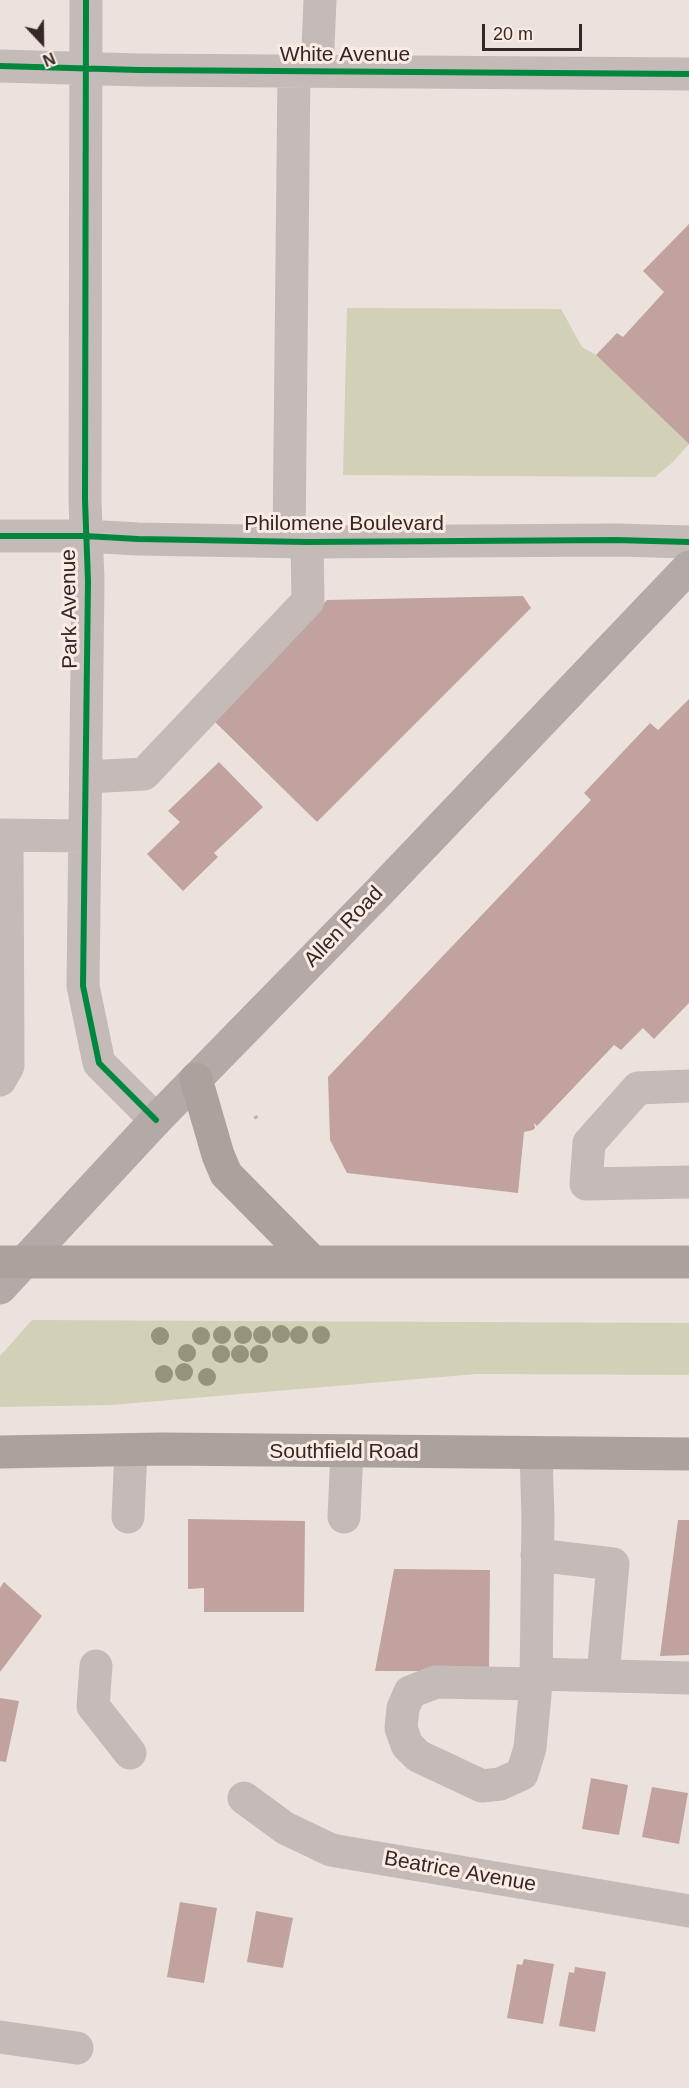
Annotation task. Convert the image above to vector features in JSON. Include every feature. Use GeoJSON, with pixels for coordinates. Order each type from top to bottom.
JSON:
{"type":"FeatureCollection","features":[{"type":"Feature","properties":{"kind":"highway"},"geometry":{"type":"LineString","coordinates":[[196,1079],[218,1155],[226,1174],[313,1262]]}},
{"type":"Feature","properties":{"kind":"highway"},"geometry":{"type":"LineString","coordinates":[[12,1262],[689,1262]]}},
{"type":"Feature","properties":{"kind":"highway","name":"Southfield Road"},"geometry":{"type":"LineString","coordinates":[[0,1452],[131,1450],[689,1454]]}},
{"type":"Feature","properties":{"kind":"main road","name":"Allen Road"},"geometry":{"type":"LineString","coordinates":[[0,1288],[12,1262],[156,1120],[385,886],[689,567]]}},
{"type":"Feature","properties":{"kind":"street","name":"Park Avenue"},"geometry":{"type":"LineString","coordinates":[[86,0],[85,536],[88,581],[83,986],[99,1063],[156,1120]]}},
{"type":"Feature","properties":{"kind":"street"},"geometry":{"type":"LineString","coordinates":[[86,777],[144,774],[308,601],[298,541],[305,71],[320,0]]}},
{"type":"Feature","properties":{"kind":"street","name":"White Avenue"},"geometry":{"type":"LineString","coordinates":[[0,66],[689,74]]}},
{"type":"Feature","properties":{"kind":"street","name":"Philomene Boulevard"},"geometry":{"type":"LineString","coordinates":[[0,536],[298,541],[616,540],[689,542]]}},
{"type":"Feature","properties":{"kind":"street"},"geometry":{"type":"LineString","coordinates":[[0,1080],[8,1066],[4,835],[85,836]]}},
{"type":"Feature","properties":{"kind":"street"},"geometry":{"type":"LineString","coordinates":[[689,1086],[638,1088],[589,1143],[586,1184],[689,1182]]}},
{"type":"Feature","properties":{"kind":"street"},"geometry":{"type":"LineString","coordinates":[[128,1517],[131,1450]]}},
{"type":"Feature","properties":{"kind":"street"},"geometry":{"type":"LineString","coordinates":[[344,1517],[347,1451]]}},
{"type":"Feature","properties":{"kind":"street"},"geometry":{"type":"LineString","coordinates":[[536,1453],[536,1679],[603,1675],[689,1678]]}},
{"type":"Feature","properties":{"kind":"street"},"geometry":{"type":"LineString","coordinates":[[537,1555],[613,1564],[603,1675]]}},
{"type":"Feature","properties":{"kind":"street"},"geometry":{"type":"LineString","coordinates":[[96,1666],[93,1706],[130,1753]]}},
{"type":"Feature","properties":{"kind":"street","name":"Beatrice Avenue"},"geometry":{"type":"LineString","coordinates":[[244,1798],[285,1828],[331,1850],[689,1911]]}},
{"type":"Feature","properties":{"kind":"street"},"geometry":{"type":"LineString","coordinates":[[0,2037],[77,2048]]}},
{"type":"Feature","properties":{"kind":"shaded area"},"geometry":{"type":"Polygon","coordinates":[[[347,308],[561,309],[582,347],[596,355],[689,444],[655,477],[343,475],[347,308]]]}},
{"type":"Feature","properties":{"kind":"shaded area"},"geometry":{"type":"Polygon","coordinates":[[[32,1320],[689,1323],[689,1375],[477,1374],[111,1405],[0,1407],[0,1356],[32,1320]]]}},
{"type":"Feature","properties":{"kind":"building"},"geometry":{"type":"Polygon","coordinates":[[[689,224],[689,444],[596,355],[617,333],[623,337],[664,292],[643,271],[689,224]]]}},
{"type":"Feature","properties":{"kind":"building"},"geometry":{"type":"Polygon","coordinates":[[[523,596],[531,608],[317,822],[215,722],[327,600],[523,596]]]}},
{"type":"Feature","properties":{"kind":"building"},"geometry":{"type":"Polygon","coordinates":[[[689,699],[689,1003],[654,1039],[643,1028],[621,1050],[614,1045],[537,1126],[534,1123],[533,1130],[524,1132],[518,1193],[347,1173],[330,1140],[328,1077],[591,800],[584,793],[650,723],[658,730],[689,699]]]}},
{"type":"Feature","properties":{"kind":"building"},"geometry":{"type":"Polygon","coordinates":[[[219,762],[263,807],[214,853],[218,857],[183,891],[147,854],[180,822],[168,811],[219,762]]]}},
{"type":"Feature","properties":{"kind":"building"},"geometry":{"type":"Polygon","coordinates":[[[188,1519],[305,1521],[304,1612],[204,1612],[204,1588],[188,1589],[188,1519]]]}},
{"type":"Feature","properties":{"kind":"building"},"geometry":{"type":"Polygon","coordinates":[[[678,1520],[689,1520],[689,1655],[660,1656],[678,1520]]]}},
{"type":"Feature","properties":{"kind":"building"},"geometry":{"type":"Polygon","coordinates":[[[394,1569],[490,1570],[489,1671],[375,1671],[394,1569]]]}},
{"type":"Feature","properties":{"kind":"building"},"geometry":{"type":"Polygon","coordinates":[[[4,1582],[42,1616],[0,1672],[0,1588],[4,1582]]]}},
{"type":"Feature","properties":{"kind":"building"},"geometry":{"type":"Polygon","coordinates":[[[0,1698],[19,1701],[6,1762],[0,1761],[0,1698]]]}},
{"type":"Feature","properties":{"kind":"building"},"geometry":{"type":"Polygon","coordinates":[[[591,1778],[628,1785],[619,1835],[582,1829],[591,1778]]]}},
{"type":"Feature","properties":{"kind":"building"},"geometry":{"type":"Polygon","coordinates":[[[652,1787],[688,1793],[679,1844],[642,1837],[652,1787]]]}},
{"type":"Feature","properties":{"kind":"building"},"geometry":{"type":"Polygon","coordinates":[[[180,1902],[217,1908],[204,1983],[167,1977],[180,1902]]]}},
{"type":"Feature","properties":{"kind":"building"},"geometry":{"type":"Polygon","coordinates":[[[256,1911],[293,1918],[283,1968],[247,1962],[256,1911]]]}},
{"type":"Feature","properties":{"kind":"building"},"geometry":{"type":"Polygon","coordinates":[[[524,1959],[554,1964],[543,2024],[507,2018],[517,1964],[522,1965],[524,1959]]]}},
{"type":"Feature","properties":{"kind":"building"},"geometry":{"type":"Polygon","coordinates":[[[575,1967],[606,1972],[595,2032],[559,2026],[569,1972],[574,1973],[575,1967]]]}},
{"type":"Feature","properties":{"kind":"cycle path"},"geometry":{"type":"LineString","coordinates":[[86,0],[85,500],[88,581],[83,986],[99,1063],[156,1120]]}},
{"type":"Feature","properties":{"kind":"cycle path"},"geometry":{"type":"LineString","coordinates":[[0,66],[139,70],[689,74]]}},
{"type":"Feature","properties":{"kind":"cycle path"},"geometry":{"type":"LineString","coordinates":[[0,536],[307,542],[616,540],[689,542]]}}]}
